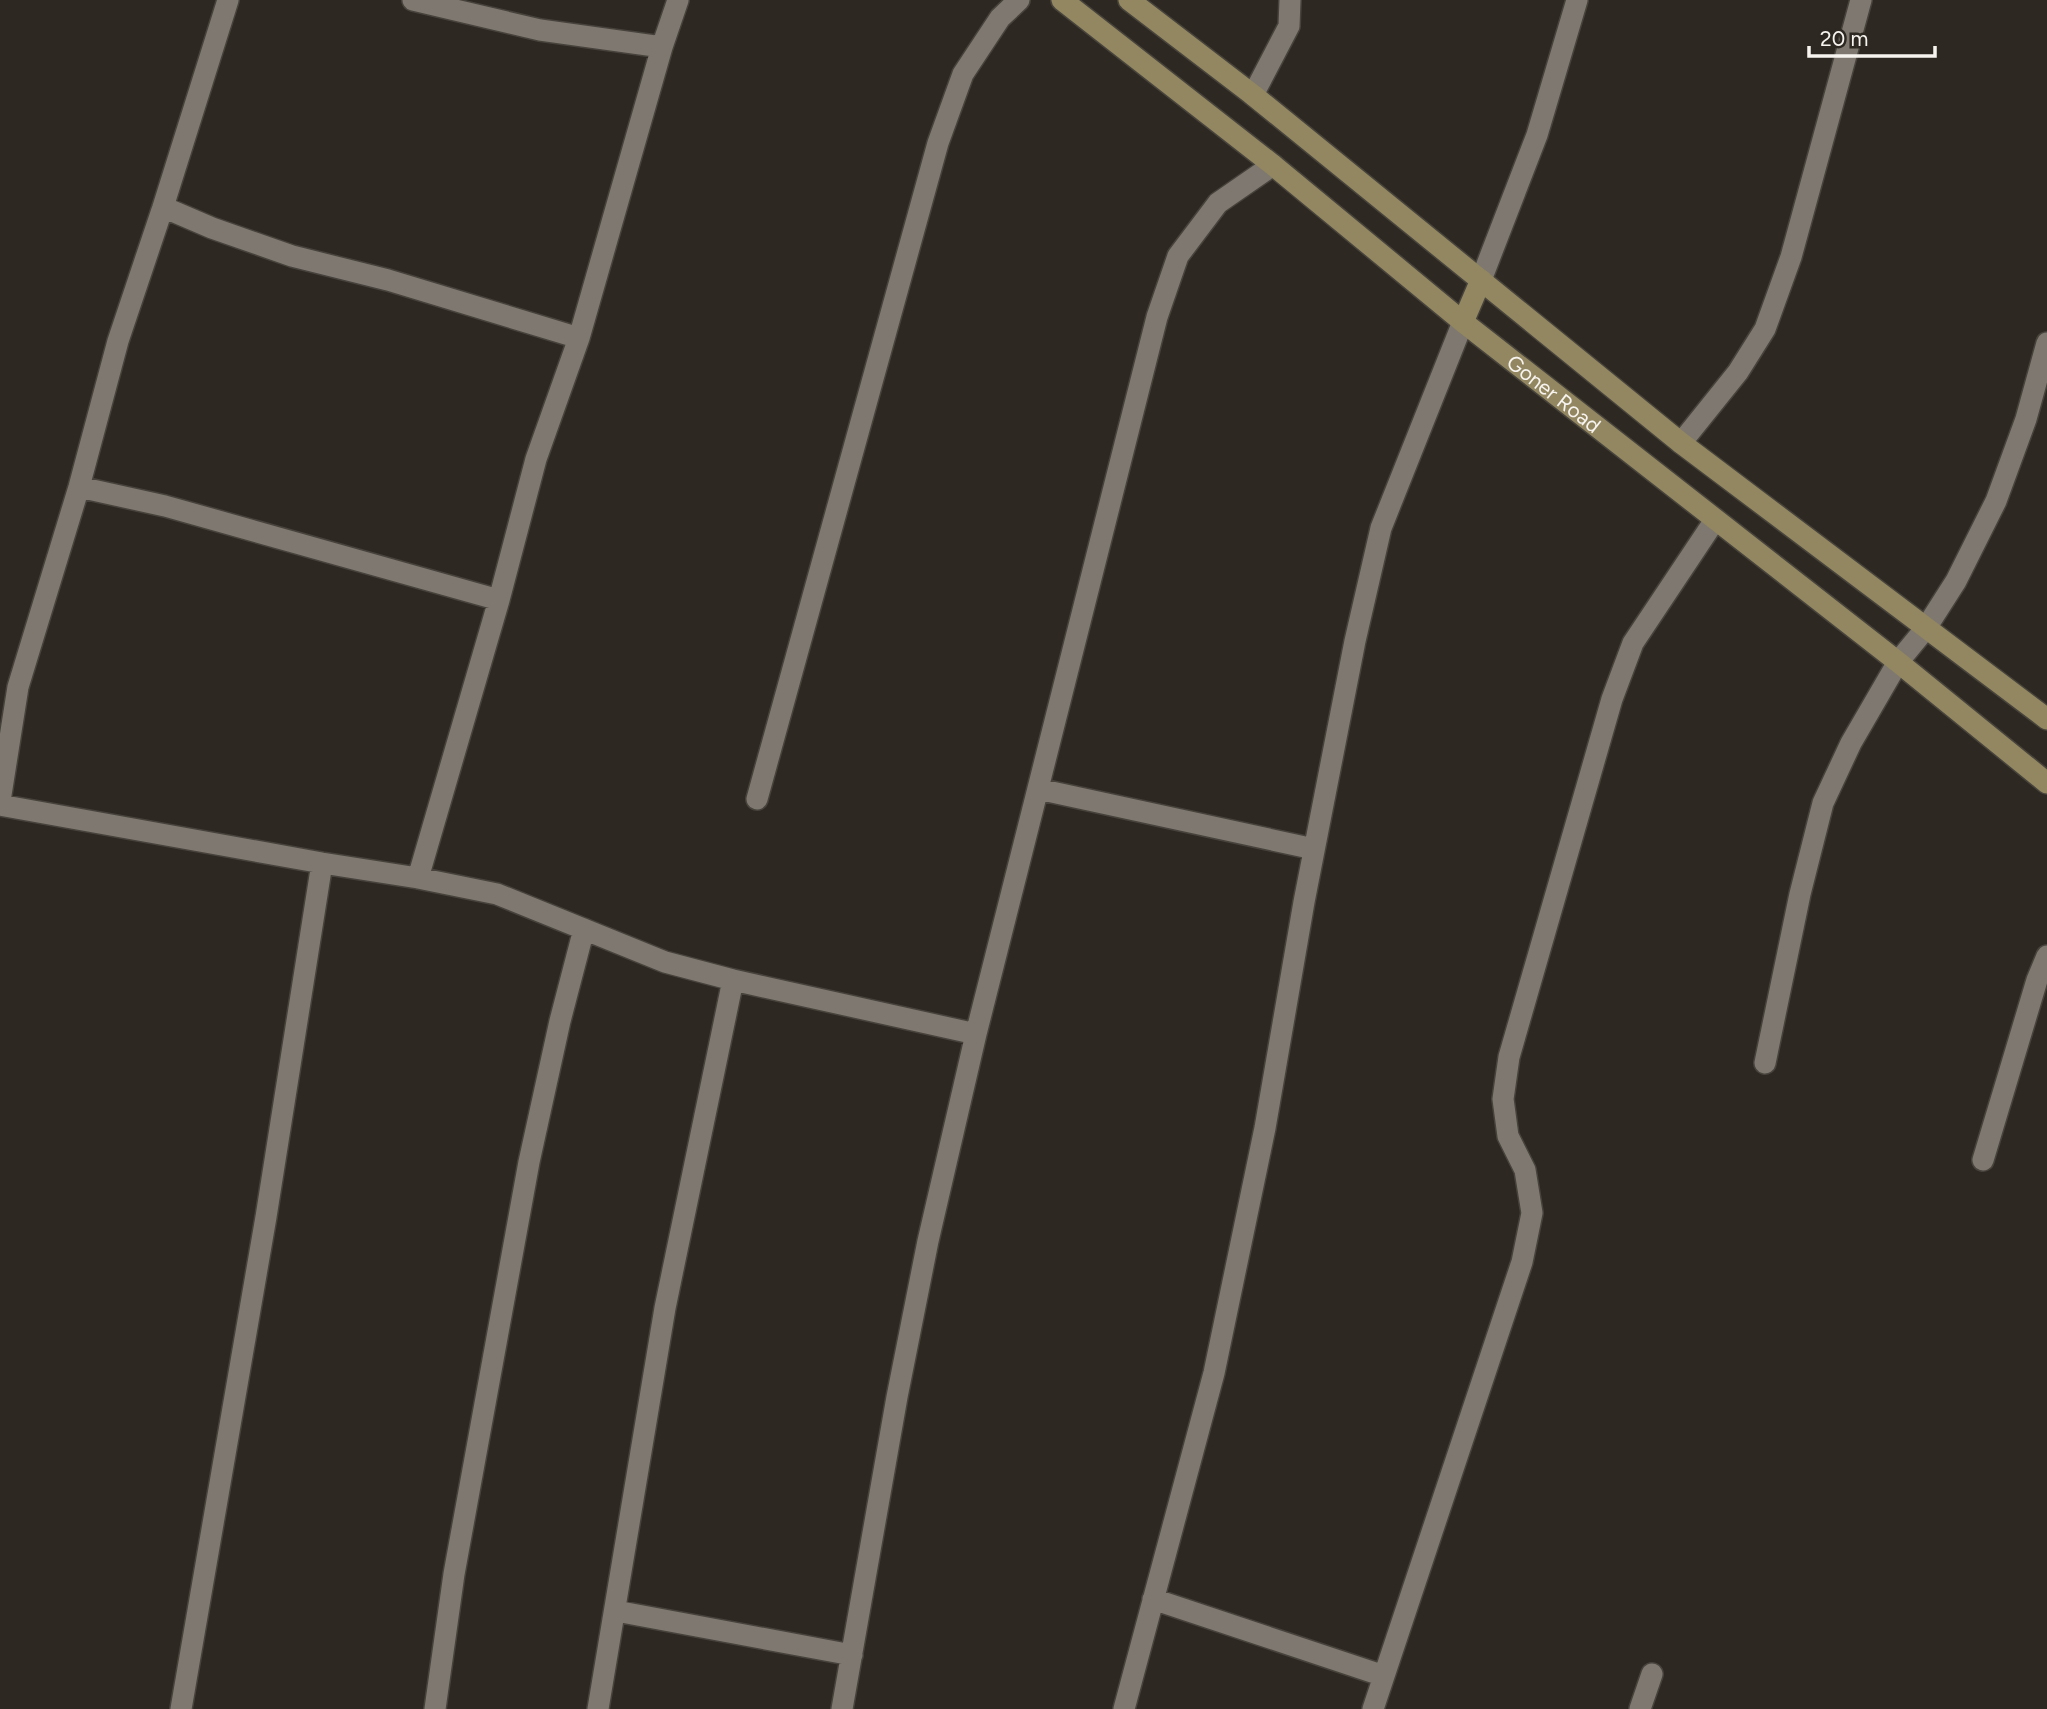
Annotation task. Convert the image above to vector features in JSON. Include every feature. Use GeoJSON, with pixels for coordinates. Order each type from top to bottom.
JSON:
{"type":"FeatureCollection","features":[{"type":"Feature","properties":{"kind":"street"},"geometry":{"type":"LineString","coordinates":[[228,0],[118,341],[79,487],[18,687],[0,803],[497,894],[665,962],[733,980],[976,1034]]}},
{"type":"Feature","properties":{"kind":"street"},"geometry":{"type":"LineString","coordinates":[[414,0],[540,30],[662,47]]}},
{"type":"Feature","properties":{"kind":"street"},"geometry":{"type":"LineString","coordinates":[[418,878],[499,600],[536,459],[579,338],[662,47],[678,0]]}},
{"type":"Feature","properties":{"kind":"street"},"geometry":{"type":"LineString","coordinates":[[757,800],[938,143],[964,74],[1000,18],[1019,0]]}},
{"type":"Feature","properties":{"kind":"street","name":"Goner Road"},"geometry":{"type":"LineString","coordinates":[[1062,0],[1273,165],[1463,322],[1898,662],[2047,783]]}},
{"type":"Feature","properties":{"kind":"street","name":"Goner Road"},"geometry":{"type":"LineString","coordinates":[[1129,0],[1253,95],[1681,443],[2047,719]]}},
{"type":"Feature","properties":{"kind":"street"},"geometry":{"type":"LineString","coordinates":[[1253,95],[1289,26],[1290,0]]}},
{"type":"Feature","properties":{"kind":"street"},"geometry":{"type":"LineString","coordinates":[[1124,1709],[1214,1373],[1265,1128],[1314,849],[1381,528],[1537,135],[1577,0]]}},
{"type":"Feature","properties":{"kind":"street"},"geometry":{"type":"LineString","coordinates":[[1681,443],[1738,372],[1765,329],[1791,257],[1861,0]]}},
{"type":"Feature","properties":{"kind":"street"},"geometry":{"type":"LineString","coordinates":[[842,1709],[897,1398],[928,1241],[976,1034],[1157,317],[1178,256],[1218,203],[1273,165]]}},
{"type":"Feature","properties":{"kind":"street"},"geometry":{"type":"LineString","coordinates":[[163,207],[212,228],[292,256],[388,281],[579,338]]}},
{"type":"Feature","properties":{"kind":"street"},"geometry":{"type":"LineString","coordinates":[[1765,1062],[1800,894],[1823,803],[1852,743],[1898,662],[1926,628],[1956,581],[1996,501],[2026,419],[2047,343]]}},
{"type":"Feature","properties":{"kind":"street"},"geometry":{"type":"LineString","coordinates":[[79,487],[165,506],[499,600]]}},
{"type":"Feature","properties":{"kind":"street"},"geometry":{"type":"LineString","coordinates":[[1373,1709],[1522,1262],[1532,1213],[1525,1170],[1508,1136],[1503,1099],[1509,1057],[1612,699],[1633,643],[1715,520]]}},
{"type":"Feature","properties":{"kind":"street"},"geometry":{"type":"LineString","coordinates":[[1038,789],[1314,849]]}},
{"type":"Feature","properties":{"kind":"street"},"geometry":{"type":"LineString","coordinates":[[181,1709],[266,1217],[322,863]]}},
{"type":"Feature","properties":{"kind":"street"},"geometry":{"type":"LineString","coordinates":[[435,1709],[454,1574],[529,1162],[560,1021],[584,929]]}},
{"type":"Feature","properties":{"kind":"street"},"geometry":{"type":"LineString","coordinates":[[1983,1160],[2037,980],[2047,956]]}},
{"type":"Feature","properties":{"kind":"street"},"geometry":{"type":"LineString","coordinates":[[598,1709],[665,1308],[733,980]]}},
{"type":"Feature","properties":{"kind":"street"},"geometry":{"type":"LineString","coordinates":[[1153,1600],[1384,1676]]}},
{"type":"Feature","properties":{"kind":"street"},"geometry":{"type":"LineString","coordinates":[[616,1611],[852,1655]]}},
{"type":"Feature","properties":{"kind":"street"},"geometry":{"type":"LineString","coordinates":[[1640,1709],[1652,1674]]}}]}
